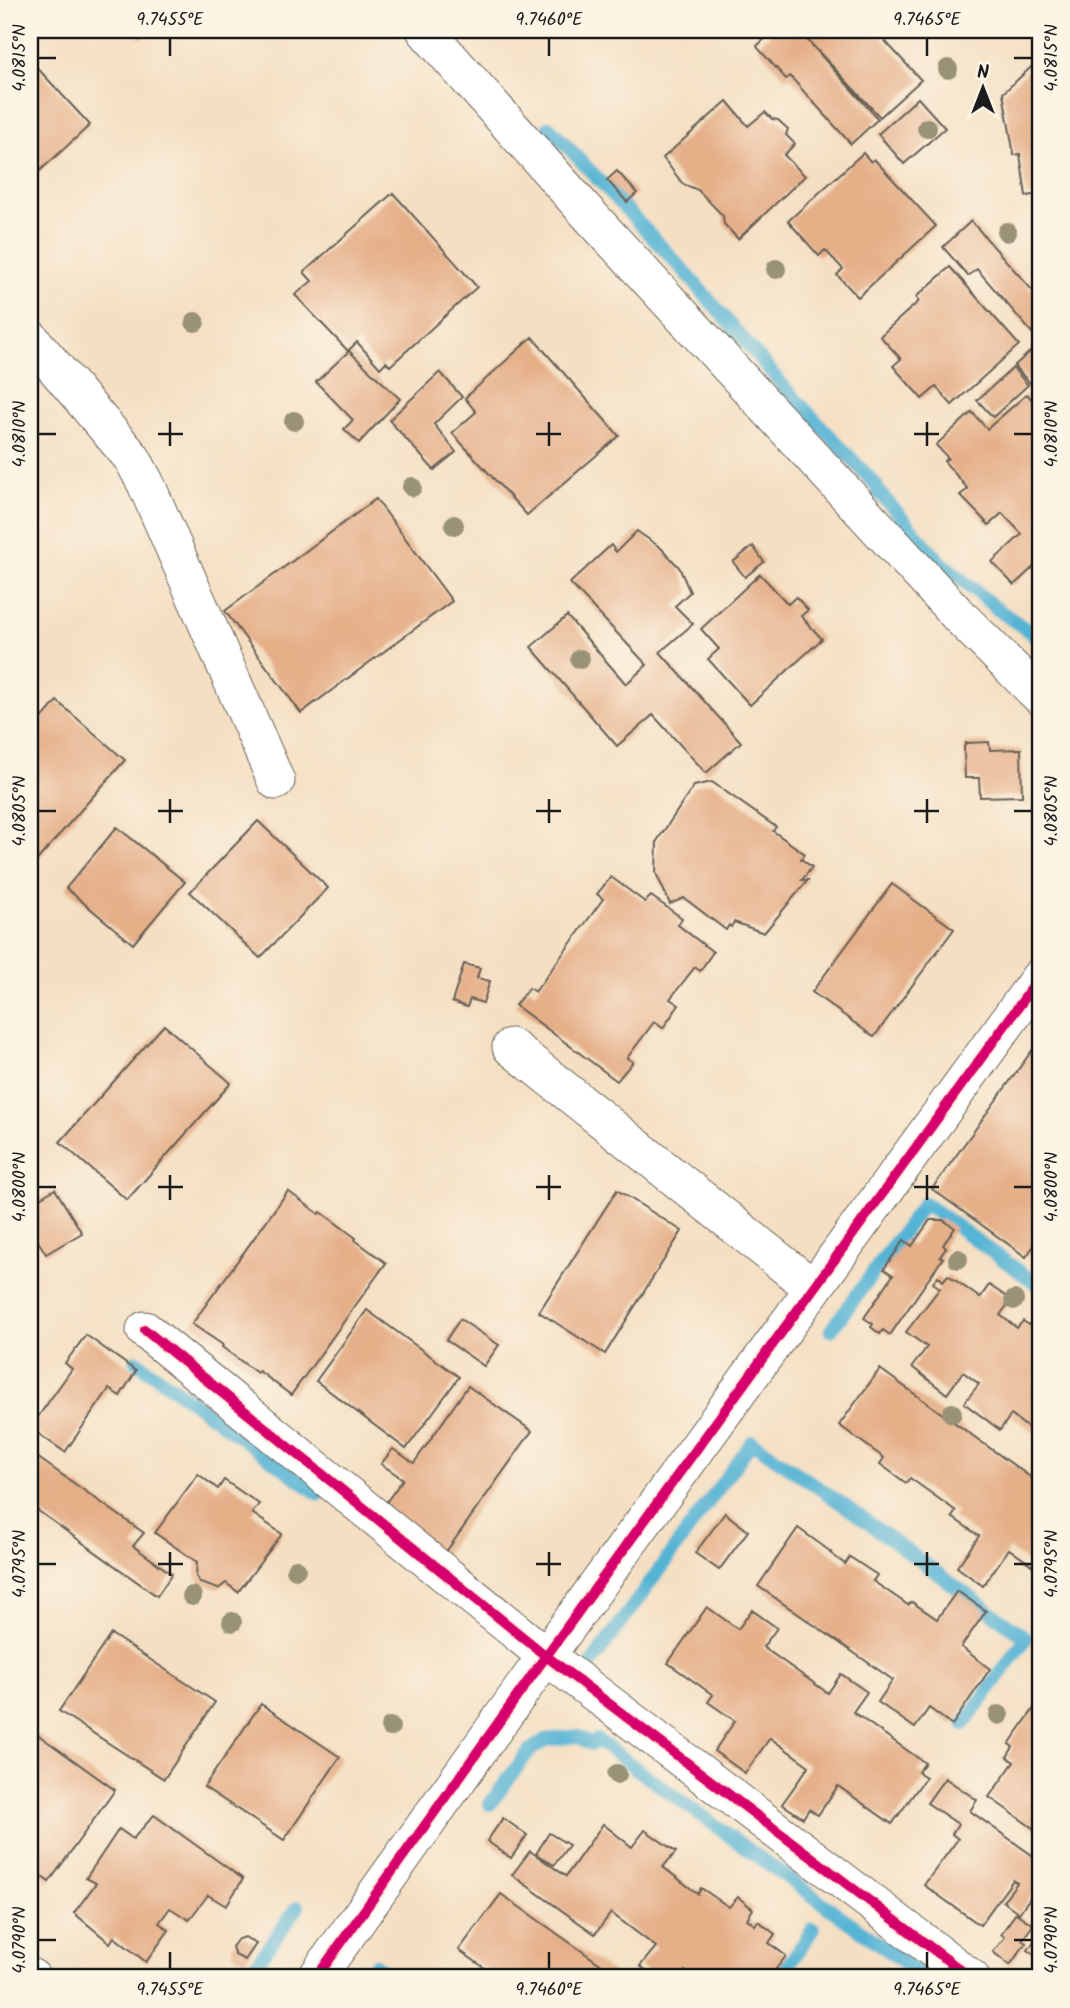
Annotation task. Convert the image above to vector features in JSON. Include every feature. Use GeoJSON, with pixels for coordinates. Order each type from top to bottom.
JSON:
{"type":"FeatureCollection","features":[{"type":"Feature","properties":{"kind":"street"},"geometry":{"type":"LineString","coordinates":[[425,30],[583,208],[960,617],[1040,696]]}},
{"type":"Feature","properties":{"kind":"street"},"geometry":{"type":"LineString","coordinates":[[30,338],[132,458],[146,484],[276,781]]}},
{"type":"Feature","properties":{"kind":"street"},"geometry":{"type":"LineString","coordinates":[[316,1978],[546,1656],[1040,977]]}},
{"type":"Feature","properties":{"kind":"street"},"geometry":{"type":"LineString","coordinates":[[511,1046],[813,1288]]}},
{"type":"Feature","properties":{"kind":"street"},"geometry":{"type":"LineString","coordinates":[[145,1330],[546,1656],[971,1978]]}},
{"type":"Feature","properties":{"kind":"building"},"geometry":{"type":"Polygon","coordinates":[[[130,30],[150,30],[142,39],[130,30]]]}},
{"type":"Feature","properties":{"kind":"building"},"geometry":{"type":"Polygon","coordinates":[[[774,30],[875,30],[921,80],[880,117],[802,34],[878,119],[851,144],[790,76],[786,79],[758,48],[774,30]]]}},
{"type":"Feature","properties":{"kind":"building"},"geometry":{"type":"Polygon","coordinates":[[[1021,30],[1039,30],[1030,39],[1021,30]]]}},
{"type":"Feature","properties":{"kind":"building"},"geometry":{"type":"Polygon","coordinates":[[[30,60],[90,125],[30,180],[30,60]]]}},
{"type":"Feature","properties":{"kind":"building"},"geometry":{"type":"Polygon","coordinates":[[[1039,60],[1040,194],[1026,196],[1020,154],[1014,155],[1003,93],[1039,60]]]}},
{"type":"Feature","properties":{"kind":"building"},"geometry":{"type":"Polygon","coordinates":[[[918,98],[945,128],[904,164],[878,134],[918,98]]]}},
{"type":"Feature","properties":{"kind":"building"},"geometry":{"type":"Polygon","coordinates":[[[727,101],[748,126],[765,112],[788,129],[786,135],[795,144],[784,155],[805,176],[738,239],[724,224],[723,216],[698,190],[683,184],[663,158],[727,101]]]}},
{"type":"Feature","properties":{"kind":"building"},"geometry":{"type":"Polygon","coordinates":[[[863,153],[871,162],[874,159],[936,226],[858,297],[837,275],[843,269],[825,250],[819,256],[788,221],[863,153]]]}},
{"type":"Feature","properties":{"kind":"building"},"geometry":{"type":"Polygon","coordinates":[[[617,171],[637,193],[627,202],[607,180],[617,171]]]}},
{"type":"Feature","properties":{"kind":"building"},"geometry":{"type":"Polygon","coordinates":[[[393,193],[477,287],[390,366],[386,362],[380,368],[357,342],[348,351],[295,295],[312,281],[304,272],[393,193]]]}},
{"type":"Feature","properties":{"kind":"building"},"geometry":{"type":"Polygon","coordinates":[[[971,221],[1040,299],[1040,342],[977,269],[968,276],[943,247],[971,221]]]}},
{"type":"Feature","properties":{"kind":"building"},"geometry":{"type":"Polygon","coordinates":[[[950,267],[1019,345],[952,405],[936,387],[922,399],[893,366],[901,359],[880,336],[919,301],[916,297],[950,267]]]}},
{"type":"Feature","properties":{"kind":"building"},"geometry":{"type":"Polygon","coordinates":[[[532,337],[619,436],[527,515],[452,433],[476,412],[465,398],[532,337]]]}},
{"type":"Feature","properties":{"kind":"building"},"geometry":{"type":"Polygon","coordinates":[[[1040,343],[1040,394],[1014,366],[1040,343]]]}},
{"type":"Feature","properties":{"kind":"building"},"geometry":{"type":"Polygon","coordinates":[[[349,351],[400,399],[359,443],[344,429],[353,420],[316,382],[349,351]]]}},
{"type":"Feature","properties":{"kind":"building"},"geometry":{"type":"Polygon","coordinates":[[[1013,368],[1028,385],[993,417],[977,400],[1013,368]]]}},
{"type":"Feature","properties":{"kind":"building"},"geometry":{"type":"Polygon","coordinates":[[[440,372],[462,397],[434,424],[456,452],[434,470],[389,420],[440,372]]]}},
{"type":"Feature","properties":{"kind":"building"},"geometry":{"type":"Polygon","coordinates":[[[1027,394],[1040,409],[1040,561],[1014,585],[992,562],[1022,534],[1002,513],[989,525],[960,495],[968,489],[944,461],[948,458],[936,445],[972,412],[987,429],[1027,394]]]}},
{"type":"Feature","properties":{"kind":"building"},"geometry":{"type":"Polygon","coordinates":[[[376,499],[452,601],[301,713],[225,611],[376,499]]]}},
{"type":"Feature","properties":{"kind":"building"},"geometry":{"type":"Polygon","coordinates":[[[637,531],[661,548],[679,567],[690,592],[675,606],[693,624],[660,652],[741,742],[706,773],[653,715],[617,746],[531,647],[567,616],[626,684],[647,665],[570,583],[611,545],[616,552],[637,531]]]}},
{"type":"Feature","properties":{"kind":"building"},"geometry":{"type":"Polygon","coordinates":[[[753,546],[764,562],[745,577],[733,562],[753,546]]]}},
{"type":"Feature","properties":{"kind":"building"},"geometry":{"type":"Polygon","coordinates":[[[760,574],[788,604],[796,597],[808,610],[801,616],[822,639],[750,705],[708,659],[719,649],[701,629],[760,574]]]}},
{"type":"Feature","properties":{"kind":"building"},"geometry":{"type":"Polygon","coordinates":[[[57,701],[125,760],[31,867],[30,732],[57,701]]]}},
{"type":"Feature","properties":{"kind":"building"},"geometry":{"type":"Polygon","coordinates":[[[989,742],[990,750],[1021,749],[1022,796],[980,797],[979,778],[965,778],[966,743],[989,742]]]}},
{"type":"Feature","properties":{"kind":"building"},"geometry":{"type":"Polygon","coordinates":[[[712,782],[776,827],[773,831],[805,854],[801,859],[812,867],[802,880],[808,880],[764,933],[734,922],[726,930],[684,898],[670,904],[656,873],[657,841],[694,786],[712,782]]]}},
{"type":"Feature","properties":{"kind":"building"},"geometry":{"type":"Polygon","coordinates":[[[258,821],[328,888],[260,958],[190,892],[258,821]]]}},
{"type":"Feature","properties":{"kind":"building"},"geometry":{"type":"Polygon","coordinates":[[[117,827],[185,882],[133,944],[66,888],[117,827]]]}},
{"type":"Feature","properties":{"kind":"building"},"geometry":{"type":"Polygon","coordinates":[[[611,877],[645,902],[651,896],[682,918],[678,925],[713,952],[700,971],[695,967],[670,999],[679,1005],[663,1028],[654,1022],[627,1058],[633,1062],[617,1081],[515,1005],[529,988],[535,992],[603,899],[597,894],[611,877]]]}},
{"type":"Feature","properties":{"kind":"building"},"geometry":{"type":"Polygon","coordinates":[[[892,884],[954,929],[874,1037],[812,992],[892,884]]]}},
{"type":"Feature","properties":{"kind":"building"},"geometry":{"type":"Polygon","coordinates":[[[464,964],[480,968],[477,978],[490,981],[483,1003],[470,999],[467,1007],[452,1002],[464,964]]]}},
{"type":"Feature","properties":{"kind":"building"},"geometry":{"type":"Polygon","coordinates":[[[164,1025],[231,1083],[127,1200],[60,1142],[164,1025]]]}},
{"type":"Feature","properties":{"kind":"building"},"geometry":{"type":"Polygon","coordinates":[[[1036,1045],[1040,1048],[1040,1237],[1026,1257],[932,1189],[1036,1045]]]}},
{"type":"Feature","properties":{"kind":"building"},"geometry":{"type":"Polygon","coordinates":[[[55,1189],[82,1233],[46,1254],[30,1228],[30,1204],[55,1189]]]}},
{"type":"Feature","properties":{"kind":"building"},"geometry":{"type":"Polygon","coordinates":[[[617,1190],[682,1231],[605,1354],[539,1312],[617,1190]]]}},
{"type":"Feature","properties":{"kind":"building"},"geometry":{"type":"Polygon","coordinates":[[[288,1191],[319,1214],[321,1212],[386,1263],[291,1395],[192,1324],[288,1191]]]}},
{"type":"Feature","properties":{"kind":"building"},"geometry":{"type":"Polygon","coordinates":[[[930,1220],[943,1220],[955,1228],[943,1245],[946,1248],[940,1257],[943,1258],[890,1335],[883,1330],[880,1334],[871,1327],[873,1324],[864,1318],[893,1275],[884,1269],[904,1240],[912,1246],[930,1220]]]}},
{"type":"Feature","properties":{"kind":"building"},"geometry":{"type":"Polygon","coordinates":[[[948,1275],[980,1298],[989,1285],[1011,1300],[1000,1315],[1017,1328],[1023,1321],[1029,1325],[1035,1317],[1040,1321],[1040,1437],[1011,1415],[1000,1430],[964,1403],[979,1384],[963,1372],[947,1394],[912,1367],[927,1347],[906,1332],[940,1288],[933,1283],[938,1276],[943,1281],[948,1275]]]}},
{"type":"Feature","properties":{"kind":"building"},"geometry":{"type":"Polygon","coordinates":[[[367,1310],[459,1377],[406,1449],[316,1381],[367,1310]]]}},
{"type":"Feature","properties":{"kind":"building"},"geometry":{"type":"Polygon","coordinates":[[[460,1319],[499,1345],[484,1366],[446,1340],[460,1319]]]}},
{"type":"Feature","properties":{"kind":"building"},"geometry":{"type":"Polygon","coordinates":[[[86,1335],[136,1371],[120,1396],[109,1389],[65,1452],[30,1428],[72,1369],[65,1363],[86,1335]]]}},
{"type":"Feature","properties":{"kind":"building"},"geometry":{"type":"Polygon","coordinates":[[[880,1369],[1040,1484],[1040,1571],[1009,1549],[983,1586],[957,1567],[979,1536],[952,1517],[956,1511],[910,1478],[906,1483],[880,1464],[884,1458],[839,1425],[880,1369]]]}},
{"type":"Feature","properties":{"kind":"building"},"geometry":{"type":"Polygon","coordinates":[[[468,1386],[532,1431],[443,1556],[380,1511],[403,1479],[381,1464],[393,1449],[414,1463],[468,1386]]]}},
{"type":"Feature","properties":{"kind":"building"},"geometry":{"type":"Polygon","coordinates":[[[30,1452],[144,1533],[133,1546],[172,1574],[157,1596],[30,1505],[30,1452]]]}},
{"type":"Feature","properties":{"kind":"building"},"geometry":{"type":"Polygon","coordinates":[[[198,1474],[218,1489],[224,1480],[259,1504],[252,1513],[282,1534],[238,1592],[226,1583],[218,1589],[200,1583],[196,1576],[197,1562],[155,1533],[198,1474]]]}},
{"type":"Feature","properties":{"kind":"building"},"geometry":{"type":"Polygon","coordinates":[[[725,1513],[748,1531],[719,1570],[695,1553],[725,1513]]]}},
{"type":"Feature","properties":{"kind":"building"},"geometry":{"type":"Polygon","coordinates":[[[798,1528],[845,1564],[850,1557],[877,1575],[873,1581],[908,1605],[912,1602],[937,1619],[957,1591],[986,1611],[961,1647],[990,1669],[952,1725],[929,1708],[915,1728],[878,1702],[893,1680],[758,1586],[798,1528]]]}},
{"type":"Feature","properties":{"kind":"building"},"geometry":{"type":"Polygon","coordinates":[[[707,1607],[738,1629],[752,1610],[777,1628],[763,1647],[828,1693],[841,1674],[867,1692],[853,1712],[925,1763],[918,1772],[926,1777],[892,1824],[838,1786],[818,1815],[809,1809],[803,1818],[782,1804],[809,1766],[770,1738],[745,1773],[714,1751],[735,1721],[708,1702],[713,1695],[668,1663],[707,1607]]]}},
{"type":"Feature","properties":{"kind":"building"},"geometry":{"type":"Polygon","coordinates":[[[111,1634],[215,1702],[164,1779],[59,1711],[111,1634]]]}},
{"type":"Feature","properties":{"kind":"building"},"geometry":{"type":"Polygon","coordinates":[[[1040,1700],[1040,1833],[989,1797],[1014,1762],[1007,1757],[1013,1747],[1009,1744],[1040,1700]]]}},
{"type":"Feature","properties":{"kind":"building"},"geometry":{"type":"Polygon","coordinates":[[[261,1704],[340,1757],[284,1840],[204,1787],[261,1704]]]}},
{"type":"Feature","properties":{"kind":"building"},"geometry":{"type":"Polygon","coordinates":[[[30,1729],[115,1790],[49,1882],[30,1868],[30,1729]]]}},
{"type":"Feature","properties":{"kind":"building"},"geometry":{"type":"Polygon","coordinates":[[[945,1778],[977,1800],[970,1811],[1032,1855],[1040,1844],[1040,1884],[1019,1913],[1003,1901],[1017,1883],[1013,1880],[980,1925],[924,1885],[958,1839],[952,1834],[958,1824],[927,1803],[945,1778]]]}},
{"type":"Feature","properties":{"kind":"building"},"geometry":{"type":"Polygon","coordinates":[[[154,1815],[243,1879],[226,1906],[208,1895],[189,1920],[170,1908],[159,1923],[169,1930],[146,1962],[114,1937],[110,1943],[74,1913],[96,1883],[86,1878],[119,1829],[133,1839],[154,1815]]]}},
{"type":"Feature","properties":{"kind":"building"},"geometry":{"type":"Polygon","coordinates":[[[503,1818],[527,1835],[511,1858],[487,1841],[503,1818]]]}},
{"type":"Feature","properties":{"kind":"building"},"geometry":{"type":"Polygon","coordinates":[[[603,1824],[632,1847],[645,1830],[676,1852],[663,1867],[698,1894],[701,1888],[729,1907],[738,1897],[753,1909],[747,1919],[755,1925],[758,1921],[775,1934],[769,1943],[786,1956],[769,1978],[696,1978],[685,1971],[679,1978],[657,1978],[640,1966],[656,1947],[611,1913],[595,1934],[512,1875],[530,1851],[566,1876],[603,1824]]]}},
{"type":"Feature","properties":{"kind":"building"},"geometry":{"type":"Polygon","coordinates":[[[549,1833],[569,1845],[554,1865],[536,1854],[549,1833]]]}},
{"type":"Feature","properties":{"kind":"building"},"geometry":{"type":"Polygon","coordinates":[[[501,1894],[620,1978],[499,1978],[459,1950],[501,1894]]]}},
{"type":"Feature","properties":{"kind":"building"},"geometry":{"type":"Polygon","coordinates":[[[1016,1913],[1033,1925],[1022,1940],[1026,1943],[1010,1965],[993,1952],[1005,1937],[1001,1934],[1016,1913]]]}},
{"type":"Feature","properties":{"kind":"building"},"geometry":{"type":"Polygon","coordinates":[[[1040,1933],[1040,1959],[1028,1950],[1040,1933]]]}},
{"type":"Feature","properties":{"kind":"building"},"geometry":{"type":"Polygon","coordinates":[[[245,1937],[256,1944],[245,1960],[235,1955],[232,1947],[238,1939],[245,1937]]]}},
{"type":"Feature","properties":{"kind":"waterway"},"geometry":{"type":"LineString","coordinates":[[549,127],[686,273],[785,388],[876,485],[878,491],[940,561],[997,609],[1040,639]]}},
{"type":"Feature","properties":{"kind":"waterway"},"geometry":{"type":"LineString","coordinates":[[831,1330],[924,1203],[1040,1286]]}},
{"type":"Feature","properties":{"kind":"waterway"},"geometry":{"type":"LineString","coordinates":[[136,1361],[319,1494]]}},
{"type":"Feature","properties":{"kind":"waterway"},"geometry":{"type":"LineString","coordinates":[[588,1668],[752,1442],[851,1510],[1026,1638],[964,1724]]}},
{"type":"Feature","properties":{"kind":"waterway"},"geometry":{"type":"LineString","coordinates":[[490,1804],[529,1751],[546,1740],[577,1736],[592,1744],[597,1740],[926,1978]]}},
{"type":"Feature","properties":{"kind":"waterway"},"geometry":{"type":"LineString","coordinates":[[246,1978],[298,1907]]}},
{"type":"Feature","properties":{"kind":"waterway"},"geometry":{"type":"LineString","coordinates":[[779,1978],[813,1929]]}},
{"type":"Feature","properties":{"kind":"waterway"},"geometry":{"type":"LineString","coordinates":[[365,1978],[375,1965],[393,1978]]}},
{"type":"Feature","properties":{"kind":"cycle path"},"geometry":{"type":"LineString","coordinates":[[316,1978],[546,1656],[1040,977]]}},
{"type":"Feature","properties":{"kind":"cycle path"},"geometry":{"type":"LineString","coordinates":[[145,1330],[546,1656],[971,1978]]}}]}
